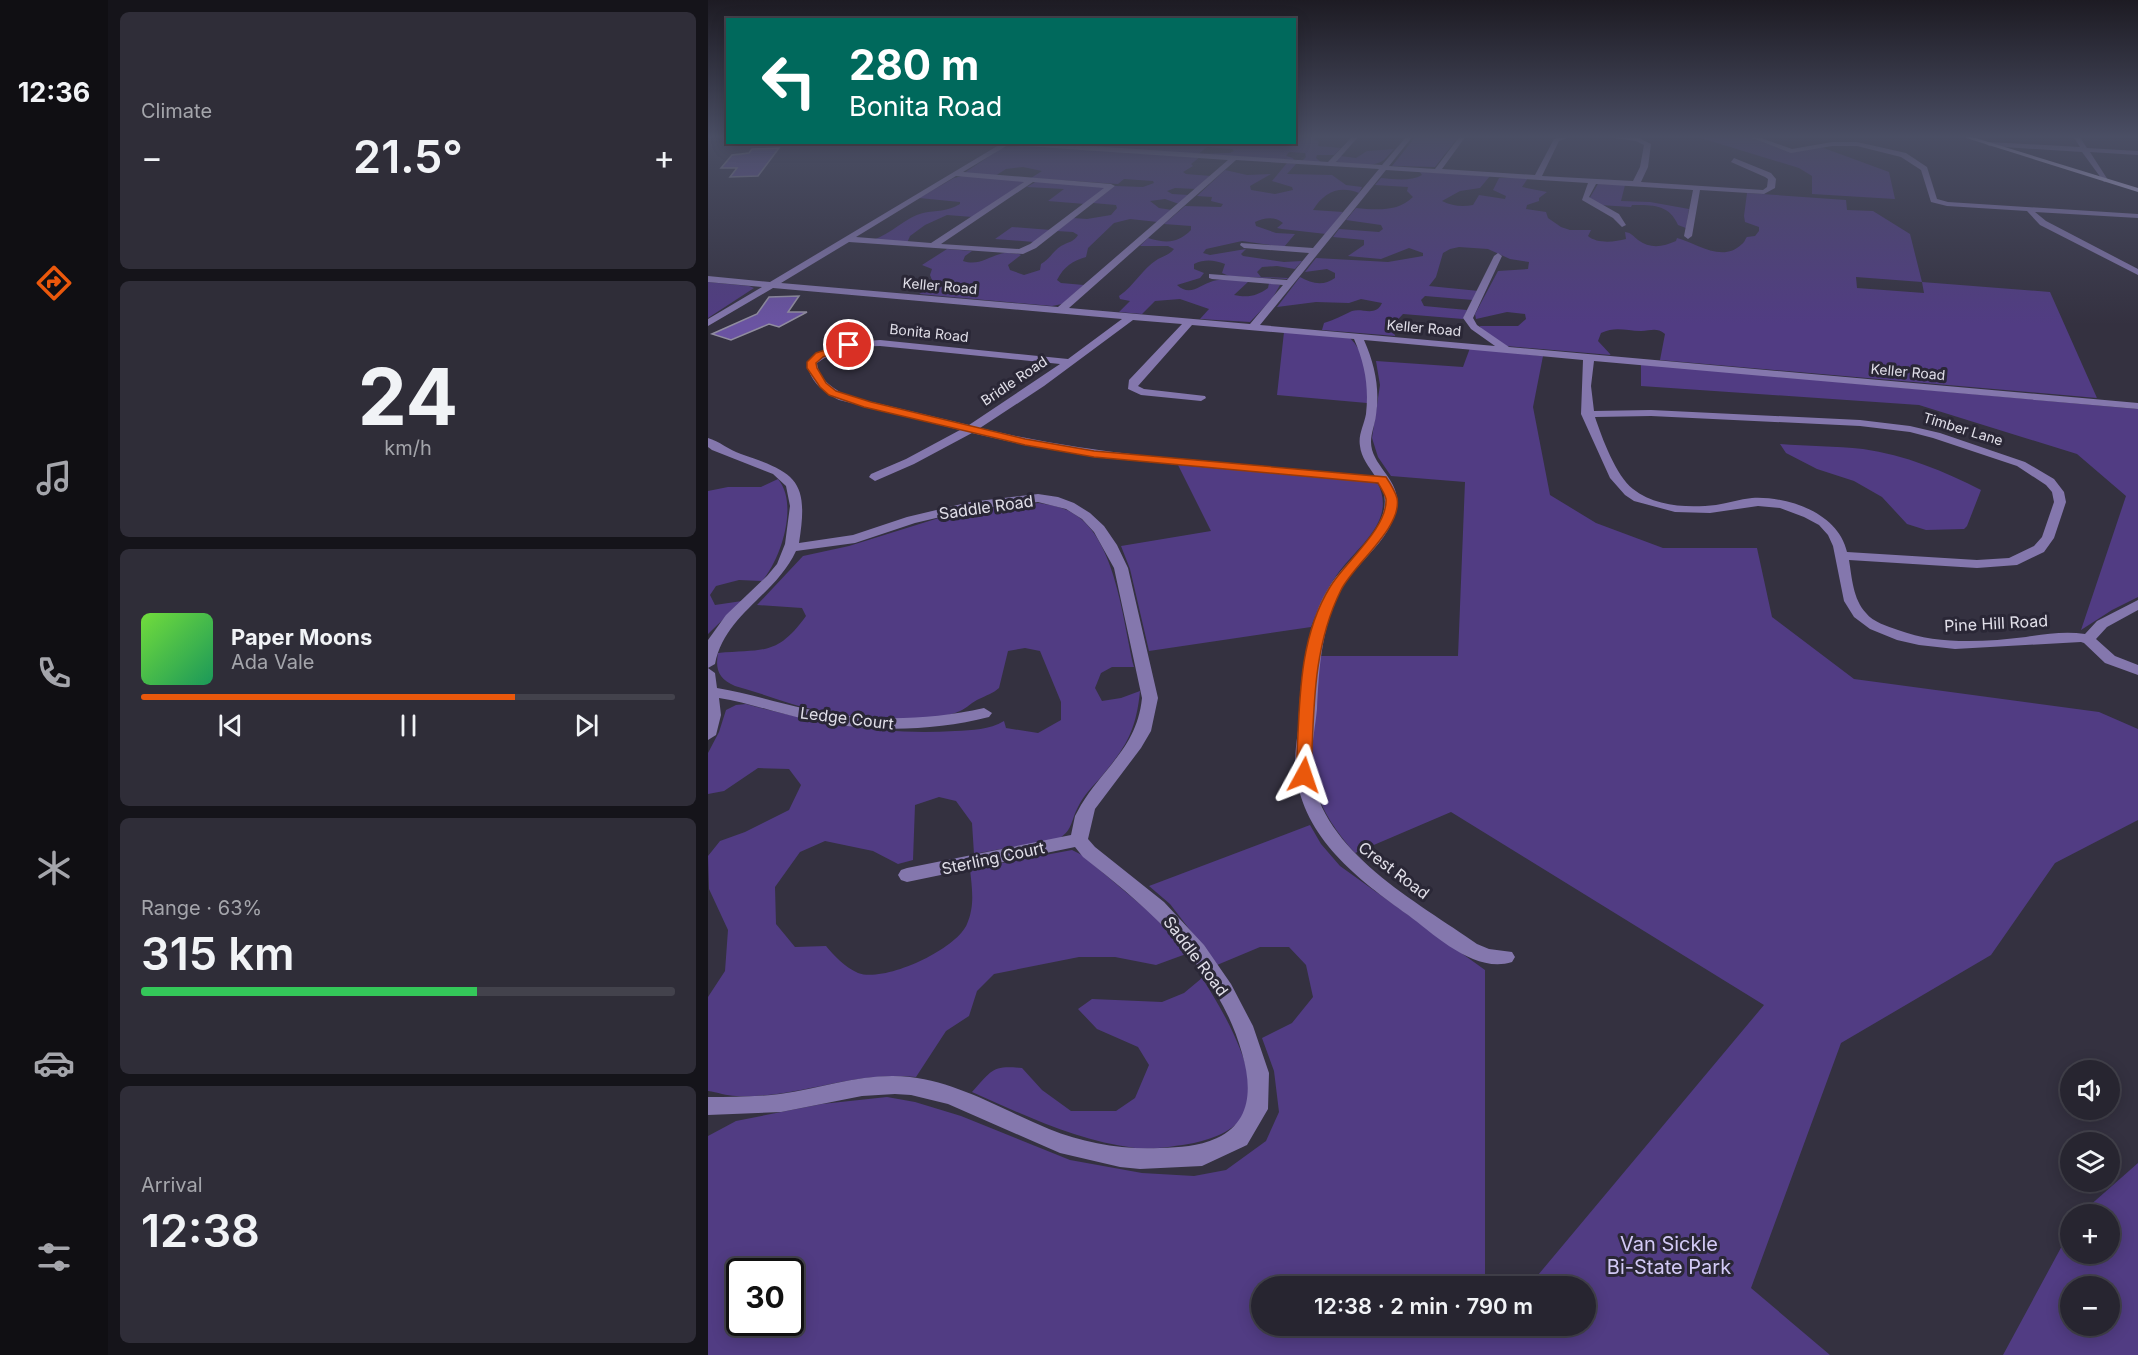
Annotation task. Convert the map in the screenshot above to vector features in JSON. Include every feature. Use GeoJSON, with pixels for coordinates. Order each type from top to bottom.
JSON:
{"type":"FeatureCollection","features":[{"type":"Feature","properties":{"kind":"street"},"geometry":{"type":"LineString","coordinates":[[708,323],[913,199]]}},
{"type":"Feature","properties":{"kind":"street"},"geometry":{"type":"LineString","coordinates":[[932,246],[1002,199]]}},
{"type":"Feature","properties":{"kind":"street"},"geometry":{"type":"LineString","coordinates":[[846,239],[1013,252],[1027,250],[1094,199]]}},
{"type":"Feature","properties":{"kind":"street"},"geometry":{"type":"LineString","coordinates":[[1061,310],[1187,199]]}},
{"type":"Feature","properties":{"kind":"street"},"geometry":{"type":"LineString","coordinates":[[1254,326],[1357,199]]}},
{"type":"Feature","properties":{"kind":"street"},"geometry":{"type":"LineString","coordinates":[[1587,199],[1616,216],[1622,225]]}},
{"type":"Feature","properties":{"kind":"street"},"geometry":{"type":"LineString","coordinates":[[1688,236],[1695,199]]}},
{"type":"Feature","properties":{"kind":"street"},"geometry":{"type":"LineString","coordinates":[[1936,199],[1940,202],[2138,216]]}},
{"type":"Feature","properties":{"kind":"street"},"geometry":{"type":"LineString","coordinates":[[2029,209],[2043,223],[2138,272]]}},
{"type":"Feature","properties":{"kind":"street"},"geometry":{"type":"LineString","coordinates":[[1244,245],[1315,251]]}},
{"type":"Feature","properties":{"kind":"street"},"geometry":{"type":"LineString","coordinates":[[1498,256],[1468,318],[1474,327],[1507,350]]}},
{"type":"Feature","properties":{"kind":"street"},"geometry":{"type":"LineString","coordinates":[[1212,276],[1288,283]]}},
{"type":"Feature","properties":{"kind":"street","name":"Keller Road"},"geometry":{"type":"LineString","coordinates":[[708,279],[2138,406]]}},
{"type":"Feature","properties":{"kind":"street","name":"Bridle Road"},"geometry":{"type":"LineString","coordinates":[[875,477],[915,460],[970,429],[1132,316]]}},
{"type":"Feature","properties":{"kind":"street"},"geometry":{"type":"LineString","coordinates":[[1190,321],[1137,377],[1132,387],[1141,392],[1201,398]]}},
{"type":"Feature","properties":{"kind":"street","name":"Crest Road"},"geometry":{"type":"LineString","coordinates":[[1357,335],[1373,377],[1365,444],[1391,498],[1390,512],[1383,526],[1335,588],[1316,635],[1310,672],[1304,775],[1310,800],[1324,831],[1346,856],[1370,877],[1470,949],[1488,956],[1505,957]]}},
{"type":"Feature","properties":{"kind":"street","name":"Bonita Road"},"geometry":{"type":"LineString","coordinates":[[1069,362],[879,343],[849,345],[832,349],[812,362],[812,368],[823,385],[843,398],[1025,442],[1094,454],[1383,480]]}},
{"type":"Feature","properties":{"kind":"street","name":"Pine Hill Road"},"geometry":{"type":"LineString","coordinates":[[1589,356],[1585,389],[1587,414],[1620,484],[1630,494],[1650,503],[1688,509],[1710,509],[1752,502],[1790,507],[1826,524],[1834,532],[1843,556],[1852,600],[1860,615],[1876,626],[1898,636],[1926,642],[1955,644],[2065,636],[2089,639]]}},
{"type":"Feature","properties":{"kind":"street","name":"Timber Lane"},"geometry":{"type":"LineString","coordinates":[[1587,414],[1650,413],[1860,423],[1893,427],[1936,435],[2021,464],[2050,482],[2058,492],[2060,502],[2048,538],[2039,549],[2012,562],[1977,564],[1843,556]]}},
{"type":"Feature","properties":{"kind":"street"},"geometry":{"type":"LineString","coordinates":[[708,441],[717,448],[775,470],[791,485],[797,504],[791,548],[767,585],[720,629],[713,641],[708,664]]}},
{"type":"Feature","properties":{"kind":"street","name":"Saddle Road"},"geometry":{"type":"LineString","coordinates":[[708,1106],[781,1102],[878,1085],[912,1086],[985,1109],[1061,1144],[1129,1157],[1186,1158],[1215,1153],[1241,1138],[1257,1116],[1261,1090],[1257,1062],[1244,1025],[1194,947],[1167,916],[1089,852],[1079,840],[1086,809],[1138,741],[1150,716],[1150,698],[1121,568],[1099,529],[1086,516],[1070,506],[1054,500],[1038,498],[961,508],[911,520],[855,539],[791,548]]}},
{"type":"Feature","properties":{"kind":"street"},"geometry":{"type":"LineString","coordinates":[[2138,604],[2102,624],[2089,639],[2103,655],[2117,663],[2138,670]]}},
{"type":"Feature","properties":{"kind":"street"},"geometry":{"type":"LineString","coordinates":[[708,673],[713,715],[708,735]]}},
{"type":"Feature","properties":{"kind":"street","name":"Ledge Court"},"geometry":{"type":"LineString","coordinates":[[712,692],[734,695],[821,717],[854,722],[927,724],[984,713]]}},
{"type":"Feature","properties":{"kind":"street","name":"Sterling Court"},"geometry":{"type":"LineString","coordinates":[[907,875],[1079,840]]}},
{"type":"Feature","properties":{"kind":"green space"},"geometry":{"type":"Polygon","coordinates":[[[932,199],[999,199],[973,217],[947,215],[925,225],[910,236],[907,243],[873,240],[917,215],[946,210],[955,207],[960,202],[932,199]]]}},
{"type":"Feature","properties":{"kind":"green space"},"geometry":{"type":"Polygon","coordinates":[[[1050,199],[1091,199],[1085,204],[1048,201],[1050,199]]]}},
{"type":"Feature","properties":{"kind":"green space"},"geometry":{"type":"Polygon","coordinates":[[[1098,199],[1163,199],[1150,201],[1159,208],[1172,210],[1158,222],[1130,219],[1114,223],[1088,248],[1086,257],[1069,265],[1060,275],[1057,280],[1061,283],[1084,285],[1062,304],[1052,306],[919,294],[934,285],[930,275],[932,269],[922,265],[947,249],[972,251],[965,256],[963,261],[968,262],[978,262],[1002,253],[1019,254],[1021,255],[1008,265],[1010,270],[1024,275],[1040,270],[1041,264],[1056,250],[1073,241],[1078,235],[1073,232],[1057,231],[1073,218],[1087,219],[1111,215],[1117,208],[1116,205],[1093,203],[1098,199]]]}},
{"type":"Feature","properties":{"kind":"green space"},"geometry":{"type":"Polygon","coordinates":[[[1166,199],[1184,199],[1179,204],[1166,199]]]}},
{"type":"Feature","properties":{"kind":"green space"},"geometry":{"type":"Polygon","coordinates":[[[1322,199],[1313,210],[1343,212],[1326,234],[1277,228],[1283,223],[1276,219],[1255,222],[1256,226],[1276,233],[1295,234],[1284,247],[1242,241],[1206,249],[1203,253],[1210,255],[1246,249],[1241,254],[1243,256],[1284,262],[1302,261],[1295,269],[1277,266],[1262,267],[1257,272],[1261,277],[1287,279],[1229,276],[1222,273],[1225,264],[1206,261],[1194,264],[1194,269],[1204,273],[1200,278],[1177,285],[1191,290],[1217,280],[1249,281],[1234,295],[1252,296],[1268,288],[1269,283],[1280,285],[1272,299],[1250,322],[1200,319],[1209,309],[1180,299],[1155,301],[1142,314],[1119,312],[1130,301],[1120,299],[1119,296],[1152,263],[1174,249],[1168,246],[1140,246],[1148,238],[1171,241],[1186,235],[1191,230],[1191,226],[1164,224],[1185,206],[1221,207],[1223,204],[1211,201],[1322,199]]]}},
{"type":"Feature","properties":{"kind":"green space"},"geometry":{"type":"Polygon","coordinates":[[[1410,199],[1445,199],[1442,201],[1461,206],[1473,205],[1476,199],[1539,199],[1527,205],[1526,209],[1546,212],[1548,218],[1570,230],[1591,230],[1588,236],[1592,239],[1612,241],[1626,239],[1625,232],[1652,246],[1666,245],[1676,241],[1677,238],[1709,250],[1726,252],[1734,250],[1747,237],[1755,236],[1759,231],[1759,227],[1745,222],[1746,199],[1846,200],[1847,210],[1873,211],[1910,234],[1922,282],[2050,292],[2097,398],[1660,360],[1665,334],[1656,330],[1616,329],[1601,333],[1598,341],[1611,355],[1506,346],[1481,330],[1480,326],[1518,326],[1526,319],[1525,314],[1507,312],[1476,319],[1475,314],[1498,271],[1528,269],[1529,262],[1510,259],[1488,249],[1459,247],[1443,253],[1436,277],[1429,286],[1479,291],[1473,300],[1425,296],[1421,300],[1424,306],[1467,310],[1463,319],[1403,314],[1389,329],[1396,336],[1322,330],[1324,323],[1356,310],[1376,310],[1382,303],[1361,299],[1349,303],[1316,302],[1277,307],[1300,277],[1318,283],[1335,278],[1335,273],[1327,269],[1305,272],[1316,258],[1388,262],[1423,256],[1423,253],[1409,248],[1381,259],[1348,256],[1364,245],[1364,240],[1333,237],[1339,229],[1379,232],[1383,229],[1381,225],[1346,220],[1356,208],[1386,209],[1410,199]],[[1856,277],[1857,288],[1924,293],[1922,282],[1856,277]]]}},
{"type":"Feature","properties":{"kind":"green space"},"geometry":{"type":"Polygon","coordinates":[[[1589,199],[1650,202],[1689,209],[1686,228],[1678,225],[1670,213],[1659,207],[1600,205],[1589,199]]]}},
{"type":"Feature","properties":{"kind":"green space"},"geometry":{"type":"Polygon","coordinates":[[[1012,227],[1051,230],[1034,242],[995,239],[1012,227]]]}},
{"type":"Feature","properties":{"kind":"green space"},"geometry":{"type":"Polygon","coordinates":[[[708,282],[749,286],[754,288],[708,318],[708,282]]]}},
{"type":"Feature","properties":{"kind":"green space"},"geometry":{"type":"Polygon","coordinates":[[[1284,332],[1350,338],[1360,352],[1366,368],[1367,403],[1277,395],[1284,332]]]}},
{"type":"Feature","properties":{"kind":"green space","name":"Van Sickle Bi-State Park"},"geometry":{"type":"Polygon","coordinates":[[[1470,348],[1543,356],[1533,407],[1550,495],[1596,523],[1663,548],[1757,548],[1772,617],[1854,679],[2099,712],[2138,729],[2138,820],[2055,863],[1991,955],[1841,1043],[1751,1288],[1830,1355],[708,1355],[708,1136],[736,1121],[822,1104],[887,1097],[915,1102],[961,1116],[1070,1160],[1142,1173],[1194,1176],[1226,1170],[1266,1141],[1279,1112],[1274,1071],[1262,1038],[1292,1023],[1313,997],[1306,965],[1289,947],[1260,947],[1217,965],[1170,904],[1149,886],[1310,825],[1321,844],[1340,866],[1485,970],[1485,1276],[1251,1276],[1251,1336],[1596,1336],[1596,1276],[1537,1276],[1764,1005],[1451,812],[1355,853],[1336,830],[1322,805],[1313,774],[1313,722],[1319,656],[1458,656],[1465,482],[1391,476],[1378,457],[1372,438],[1380,385],[1376,361],[1463,367],[1470,348]]]}},
{"type":"Feature","properties":{"kind":"green space"},"geometry":{"type":"Polygon","coordinates":[[[1641,364],[2138,409],[2138,597],[2081,630],[2126,496],[2077,454],[1919,405],[1641,386],[1641,364]]]}},
{"type":"Feature","properties":{"kind":"green space"},"geometry":{"type":"Polygon","coordinates":[[[1780,444],[1853,448],[1894,455],[1953,476],[1981,490],[1964,529],[1926,530],[1907,524],[1882,497],[1854,481],[1817,469],[1786,453],[1780,444]]]}},
{"type":"Feature","properties":{"kind":"green space"},"geometry":{"type":"Polygon","coordinates":[[[1178,465],[1378,484],[1382,498],[1382,510],[1378,522],[1372,533],[1332,582],[1311,627],[1149,651],[1130,569],[1121,546],[1211,531],[1178,465]]]}},
{"type":"Feature","properties":{"kind":"green space"},"geometry":{"type":"Polygon","coordinates":[[[778,479],[787,502],[785,531],[781,546],[762,581],[739,580],[716,586],[710,595],[715,605],[742,601],[708,634],[708,491],[728,487],[761,487],[778,479]]]}},
{"type":"Feature","properties":{"kind":"green space"},"geometry":{"type":"Polygon","coordinates":[[[1039,503],[1074,514],[1088,526],[1100,542],[1109,562],[1116,583],[1134,667],[1112,667],[1101,673],[1095,688],[1102,701],[1121,698],[1140,691],[1136,717],[1123,747],[1088,791],[1070,828],[1060,838],[974,854],[972,823],[956,801],[939,797],[915,805],[913,860],[898,864],[873,851],[825,841],[800,852],[775,887],[776,924],[795,947],[826,946],[840,961],[858,973],[870,975],[901,969],[935,954],[960,934],[967,924],[972,897],[970,869],[1072,850],[1082,855],[1154,916],[1186,954],[1156,965],[1115,957],[1079,957],[994,974],[977,991],[969,1016],[946,1031],[916,1077],[870,1077],[759,1096],[733,1096],[708,1091],[708,997],[725,971],[728,930],[709,889],[708,856],[720,841],[745,832],[789,810],[801,785],[789,769],[758,768],[724,791],[708,794],[708,753],[719,732],[726,710],[736,705],[746,704],[824,722],[902,732],[974,730],[987,728],[1004,721],[1006,728],[1038,733],[1061,720],[1061,702],[1040,651],[1025,648],[1008,651],[999,688],[992,693],[960,711],[943,716],[900,720],[830,713],[735,686],[719,673],[718,653],[768,648],[778,644],[796,629],[806,616],[802,608],[757,605],[803,556],[849,546],[958,512],[1039,503]]]}},
{"type":"Feature","properties":{"kind":"green space"},"geometry":{"type":"Polygon","coordinates":[[[1202,978],[1228,1022],[1249,1077],[1248,1107],[1239,1122],[1226,1132],[1194,1143],[1157,1148],[1113,1145],[1092,1140],[1031,1118],[972,1092],[998,1068],[1022,1068],[1042,1090],[1071,1111],[1116,1111],[1135,1098],[1149,1065],[1138,1047],[1097,1029],[1078,1009],[1092,999],[1162,1002],[1184,993],[1202,978]]]}},
{"type":"Feature","properties":{"kind":"green space"},"geometry":{"type":"Polygon","coordinates":[[[2138,1163],[2138,1355],[2003,1355],[2060,1250],[2060,1264],[2120,1264],[2120,1204],[2091,1204],[2105,1192],[2120,1192],[2120,1179],[2138,1163]]]}},
{"type":"Feature","properties":{"kind":"building"},"geometry":{"type":"Polygon","coordinates":[[[799,296],[788,312],[807,312],[779,327],[769,324],[731,340],[712,334],[757,314],[769,297],[799,296]]]}},
{"type":"Feature","properties":{"kind":"route"},"geometry":{"type":"LineString","coordinates":[[849,345],[820,355],[812,362],[812,368],[823,385],[833,393],[868,405],[1025,442],[1094,454],[1383,480],[1391,498],[1390,512],[1383,526],[1335,588],[1316,635],[1310,672],[1304,775]]}}]}
